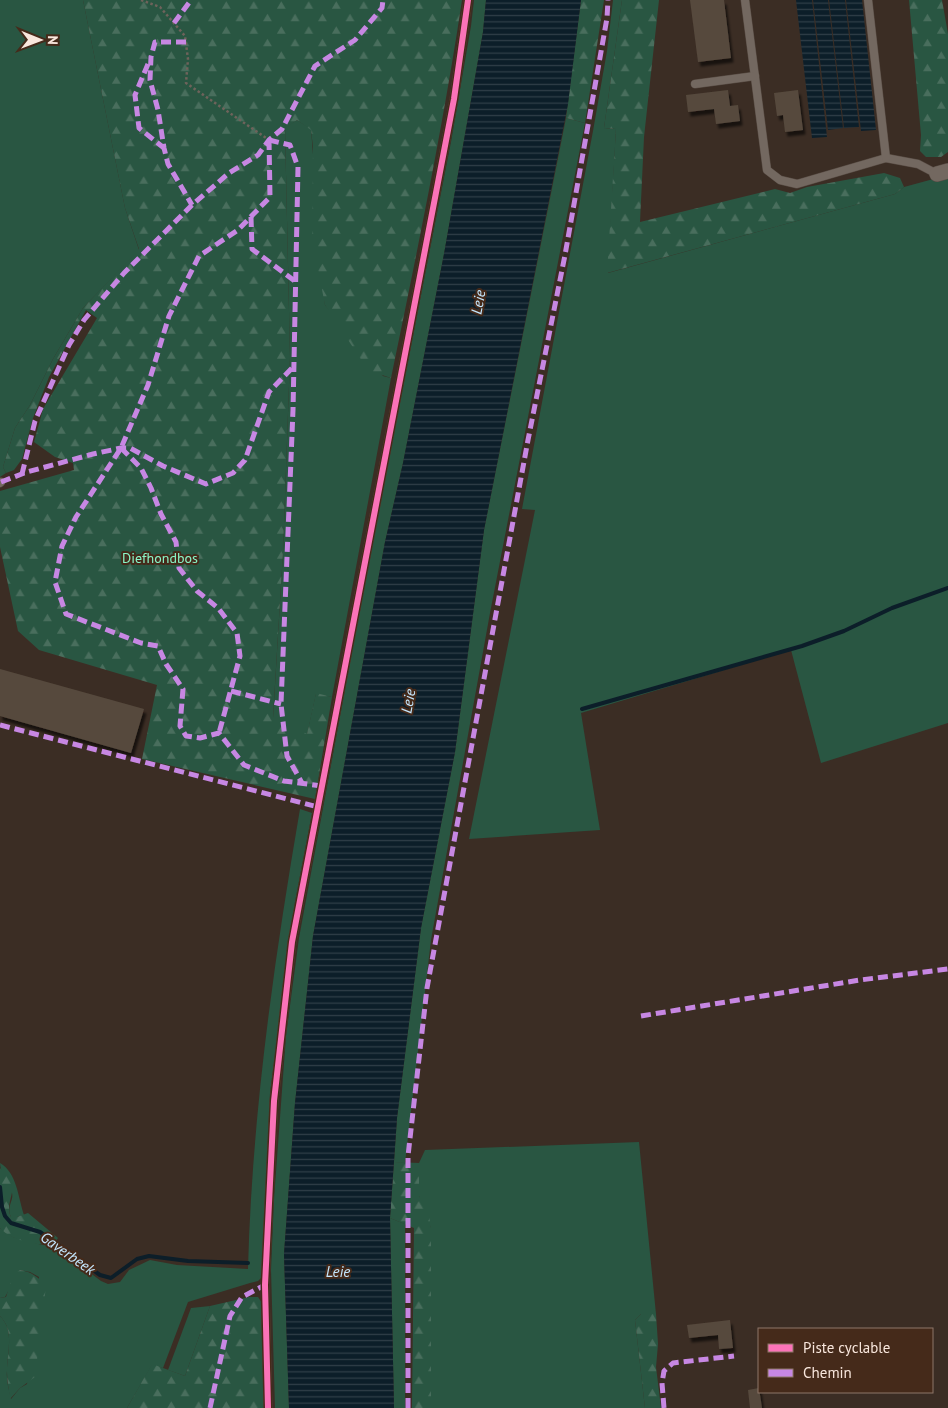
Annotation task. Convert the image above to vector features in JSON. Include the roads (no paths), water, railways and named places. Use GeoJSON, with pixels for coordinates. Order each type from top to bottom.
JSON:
{"type":"FeatureCollection","features":[{"type":"Feature","properties":{"kind":"lane"},"geometry":{"type":"LineString","coordinates":[[268,1408],[264,1285],[274,1100],[292,942],[450,119],[468,0]]}},
{"type":"Feature","properties":{"kind":"lane"},"geometry":{"type":"LineString","coordinates":[[745,0],[768,170],[780,180],[797,184],[886,158],[918,164],[943,172]]}},
{"type":"Feature","properties":{"kind":"lane"},"geometry":{"type":"LineString","coordinates":[[868,0],[886,158]]}},
{"type":"Feature","properties":{"kind":"lane"},"geometry":{"type":"LineString","coordinates":[[695,84],[754,76]]}},
{"type":"Feature","properties":{"kind":"water","name":"Leie"},"geometry":{"type":"Polygon","coordinates":[[[486,0],[581,0],[568,104],[484,530],[455,752],[421,928],[397,1118],[390,1218],[394,1408],[289,1408],[284,1254],[295,1103],[313,936],[385,542],[403,463],[444,254],[483,32],[486,0]]]}},
{"type":"Feature","properties":{"kind":"water"},"geometry":{"type":"Polygon","coordinates":[[[796,0],[812,0],[827,137],[812,138],[796,0]]]}},
{"type":"Feature","properties":{"kind":"water"},"geometry":{"type":"Polygon","coordinates":[[[813,0],[828,0],[843,128],[828,130],[813,0]]]}},
{"type":"Feature","properties":{"kind":"water"},"geometry":{"type":"Polygon","coordinates":[[[829,0],[845,0],[859,127],[844,128],[829,0]]]}},
{"type":"Feature","properties":{"kind":"water"},"geometry":{"type":"Polygon","coordinates":[[[846,0],[862,0],[876,130],[861,131],[846,0]]]}},
{"type":"Feature","properties":{"kind":"waterway"},"geometry":{"type":"LineString","coordinates":[[582,709],[802,646],[844,631],[892,608],[948,588]]}},
{"type":"Feature","properties":{"kind":"waterway","name":"Gaverbeek"},"geometry":{"type":"LineString","coordinates":[[0,1187],[2,1207],[5,1216],[11,1223],[40,1232],[100,1275],[111,1278],[137,1259],[149,1256],[188,1261],[248,1263]]}},
{"type":"Feature","properties":{"kind":"park label","name":"Diefhondbos"},"geometry":{"type":"Point","coordinates":[160,558]}}]}
